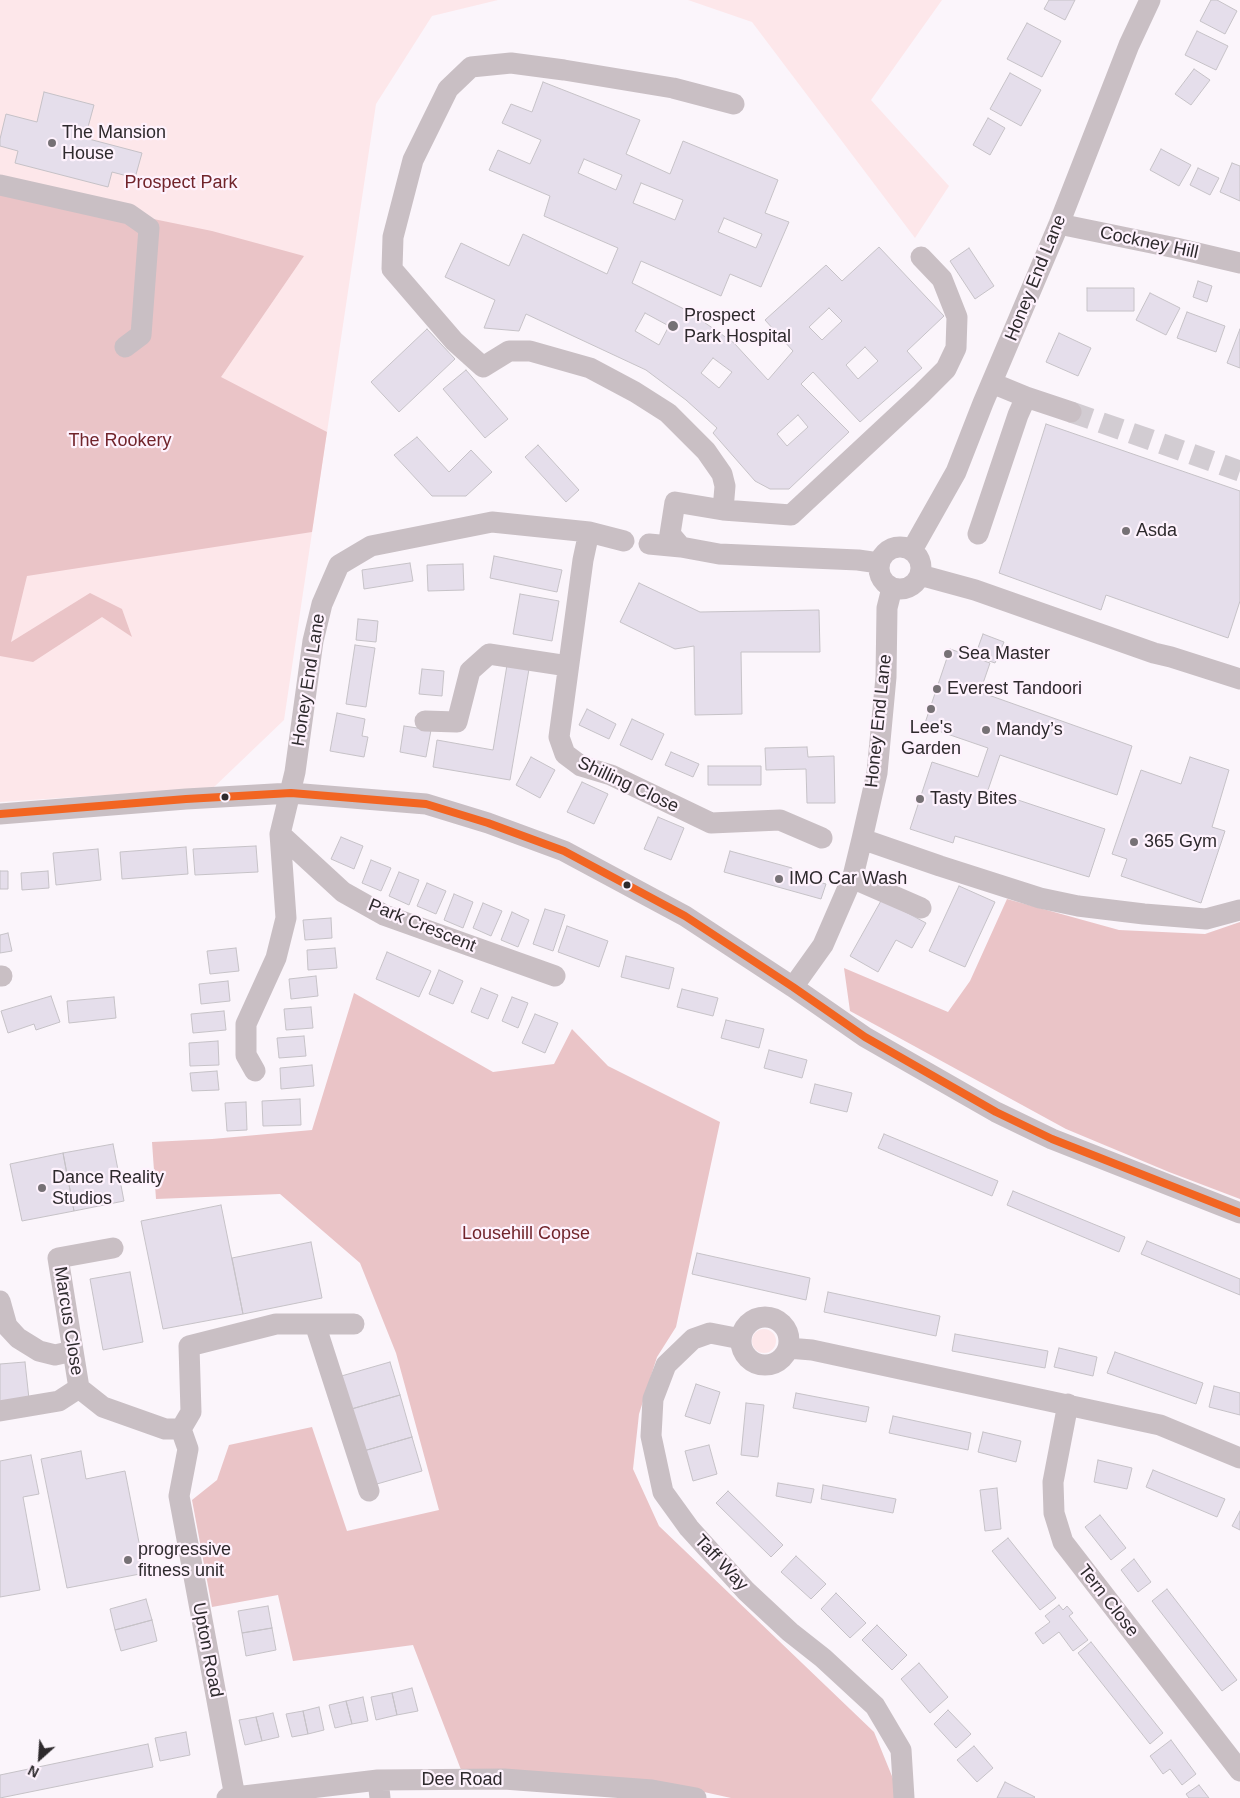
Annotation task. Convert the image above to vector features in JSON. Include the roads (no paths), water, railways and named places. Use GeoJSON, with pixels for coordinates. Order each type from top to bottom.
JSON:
{"type":"FeatureCollection","features":[{"type":"Feature","properties":{"kind":"street","name":"Honey End Lane"},"geometry":{"type":"LineString","coordinates":[[912,550],[956,472],[1129,45],[1150,0]]}},
{"type":"Feature","properties":{"kind":"street"},"geometry":{"type":"LineString","coordinates":[[723,510],[725,486],[722,474],[691,434],[668,413],[635,392],[590,368],[530,351],[509,351],[483,367],[454,340],[392,269],[393,237],[414,160],[448,89],[471,67],[511,63],[672,88],[734,104]]}},
{"type":"Feature","properties":{"kind":"street"},"geometry":{"type":"LineString","coordinates":[[0,185],[128,214],[148,228],[141,335],[125,347]]}},
{"type":"Feature","properties":{"kind":"street","name":"Cockney Hill"},"geometry":{"type":"LineString","coordinates":[[1058,224],[1240,263]]}},
{"type":"Feature","properties":{"kind":"street"},"geometry":{"type":"LineString","coordinates":[[681,547],[670,534],[675,502],[723,510],[791,515],[946,369],[956,348],[957,317],[942,279],[921,257]]}},
{"type":"Feature","properties":{"kind":"street"},"geometry":{"type":"LineString","coordinates":[[992,383],[1071,412]]}},
{"type":"Feature","properties":{"kind":"street"},"geometry":{"type":"LineString","coordinates":[[978,534],[1018,415],[1026,397]]}},
{"type":"Feature","properties":{"kind":"street","name":"Honey End Lane"},"geometry":{"type":"LineString","coordinates":[[254,1071],[246,1055],[246,1024],[276,958],[286,918],[280,834],[290,793],[313,641],[322,604],[339,565],[371,546],[492,522],[589,532],[624,540]]}},
{"type":"Feature","properties":{"kind":"street","name":"Shilling Close"},"geometry":{"type":"LineString","coordinates":[[589,532],[583,560],[559,737],[565,754],[581,766],[611,775],[711,823],[780,820],[822,838]]}},
{"type":"Feature","properties":{"kind":"street"},"geometry":{"type":"LineString","coordinates":[[649,544],[681,547],[719,554],[858,560],[879,563]]}},
{"type":"Feature","properties":{"kind":"street"},"geometry":{"type":"LineString","coordinates":[[899,547],[912,550],[920,561],[920,574],[912,586],[899,590],[892,588],[882,580],[879,563],[882,557],[892,548],[899,547]]}},
{"type":"Feature","properties":{"kind":"street"},"geometry":{"type":"LineString","coordinates":[[920,574],[974,590],[1154,653],[1240,679]]}},
{"type":"Feature","properties":{"kind":"street","name":"Honey End Lane"},"geometry":{"type":"LineString","coordinates":[[793,987],[823,946],[852,878],[862,839],[877,773],[886,677],[887,608],[892,588]]}},
{"type":"Feature","properties":{"kind":"street"},"geometry":{"type":"LineString","coordinates":[[425,721],[457,722],[470,670],[489,654],[568,666]]}},
{"type":"Feature","properties":{"kind":"street"},"geometry":{"type":"LineString","coordinates":[[0,814],[186,799],[290,793],[426,804],[488,823],[564,850],[685,916],[793,987],[865,1038],[996,1112],[1052,1139],[1240,1213]]}},
{"type":"Feature","properties":{"kind":"street","name":"Park Crescent"},"geometry":{"type":"LineString","coordinates":[[280,834],[343,892],[384,915],[555,976]]}},
{"type":"Feature","properties":{"kind":"street"},"geometry":{"type":"LineString","coordinates":[[862,839],[1040,898],[1078,906],[1206,919],[1240,910]]}},
{"type":"Feature","properties":{"kind":"street"},"geometry":{"type":"LineString","coordinates":[[852,878],[920,908]]}},
{"type":"Feature","properties":{"kind":"street","name":"Marcus Close"},"geometry":{"type":"LineString","coordinates":[[113,1248],[58,1258],[79,1388],[103,1408],[165,1428],[181,1429]]}},
{"type":"Feature","properties":{"kind":"street"},"geometry":{"type":"LineString","coordinates":[[0,1301],[6,1326],[18,1338],[39,1351],[55,1355],[73,1351]]}},
{"type":"Feature","properties":{"kind":"street"},"geometry":{"type":"LineString","coordinates":[[770,1318],[783,1326],[789,1340],[785,1355],[780,1360],[765,1365],[750,1360],[742,1347],[741,1339],[743,1331],[748,1324],[754,1320],[770,1318]]}},
{"type":"Feature","properties":{"kind":"street"},"geometry":{"type":"LineString","coordinates":[[181,1429],[190,1412],[189,1346],[276,1324],[354,1324]]}},
{"type":"Feature","properties":{"kind":"street"},"geometry":{"type":"LineString","coordinates":[[316,1324],[370,1491]]}},
{"type":"Feature","properties":{"kind":"street","name":"Taff Way"},"geometry":{"type":"LineString","coordinates":[[741,1339],[710,1333],[693,1339],[666,1365],[653,1399],[651,1436],[663,1492],[689,1528],[746,1591],[875,1706],[900,1750],[904,1798]]}},
{"type":"Feature","properties":{"kind":"street"},"geometry":{"type":"LineString","coordinates":[[788,1348],[812,1350],[1160,1425],[1240,1458]]}},
{"type":"Feature","properties":{"kind":"street"},"geometry":{"type":"LineString","coordinates":[[0,1411],[59,1401],[79,1388]]}},
{"type":"Feature","properties":{"kind":"street","name":"Tern Close"},"geometry":{"type":"LineString","coordinates":[[1068,1404],[1052,1482],[1054,1512],[1063,1542],[1240,1771]]}},
{"type":"Feature","properties":{"kind":"street","name":"Upton Road"},"geometry":{"type":"LineString","coordinates":[[181,1429],[188,1449],[179,1496],[231,1797]]}},
{"type":"Feature","properties":{"kind":"street","name":"Dee Road"},"geometry":{"type":"LineString","coordinates":[[231,1797],[504,1780],[652,1790],[696,1798]]}},
{"type":"Feature","properties":{"kind":"tunnel"},"geometry":{"type":"LineString","coordinates":[[1071,412],[1240,471]]}},
{"type":"Feature","properties":{"kind":"place","name":"The Mansion House"},"geometry":{"type":"Point","coordinates":[52,143]}},
{"type":"Feature","properties":{"kind":"place","name":"Prospect Park Hospital"},"geometry":{"type":"Point","coordinates":[673,326]}},
{"type":"Feature","properties":{"kind":"place","name":"Asda"},"geometry":{"type":"Point","coordinates":[1126,531]}},
{"type":"Feature","properties":{"kind":"place","name":"Sea Master"},"geometry":{"type":"Point","coordinates":[948,654]}},
{"type":"Feature","properties":{"kind":"place","name":"Everest Tandoori"},"geometry":{"type":"Point","coordinates":[937,689]}},
{"type":"Feature","properties":{"kind":"place","name":"Lee's Garden"},"geometry":{"type":"Point","coordinates":[931,709]}},
{"type":"Feature","properties":{"kind":"place","name":"Mandy’s"},"geometry":{"type":"Point","coordinates":[986,730]}},
{"type":"Feature","properties":{"kind":"place","name":"Tasty Bites"},"geometry":{"type":"Point","coordinates":[920,799]}},
{"type":"Feature","properties":{"kind":"place","name":"365 Gym"},"geometry":{"type":"Point","coordinates":[1134,842]}},
{"type":"Feature","properties":{"kind":"place","name":"IMO Car Wash"},"geometry":{"type":"Point","coordinates":[779,879]}},
{"type":"Feature","properties":{"kind":"place","name":"Dance Reality Studios"},"geometry":{"type":"Point","coordinates":[42,1188]}},
{"type":"Feature","properties":{"kind":"place","name":"progressive fitness unit"},"geometry":{"type":"Point","coordinates":[128,1560]}},
{"type":"Feature","properties":{"kind":"park label","name":"Prospect Park"},"geometry":{"type":"Point","coordinates":[181,183]}},
{"type":"Feature","properties":{"kind":"park label","name":"The Rookery"},"geometry":{"type":"Point","coordinates":[120,441]}},
{"type":"Feature","properties":{"kind":"park label","name":"Lousehill Copse"},"geometry":{"type":"Point","coordinates":[526,1234]}}]}
